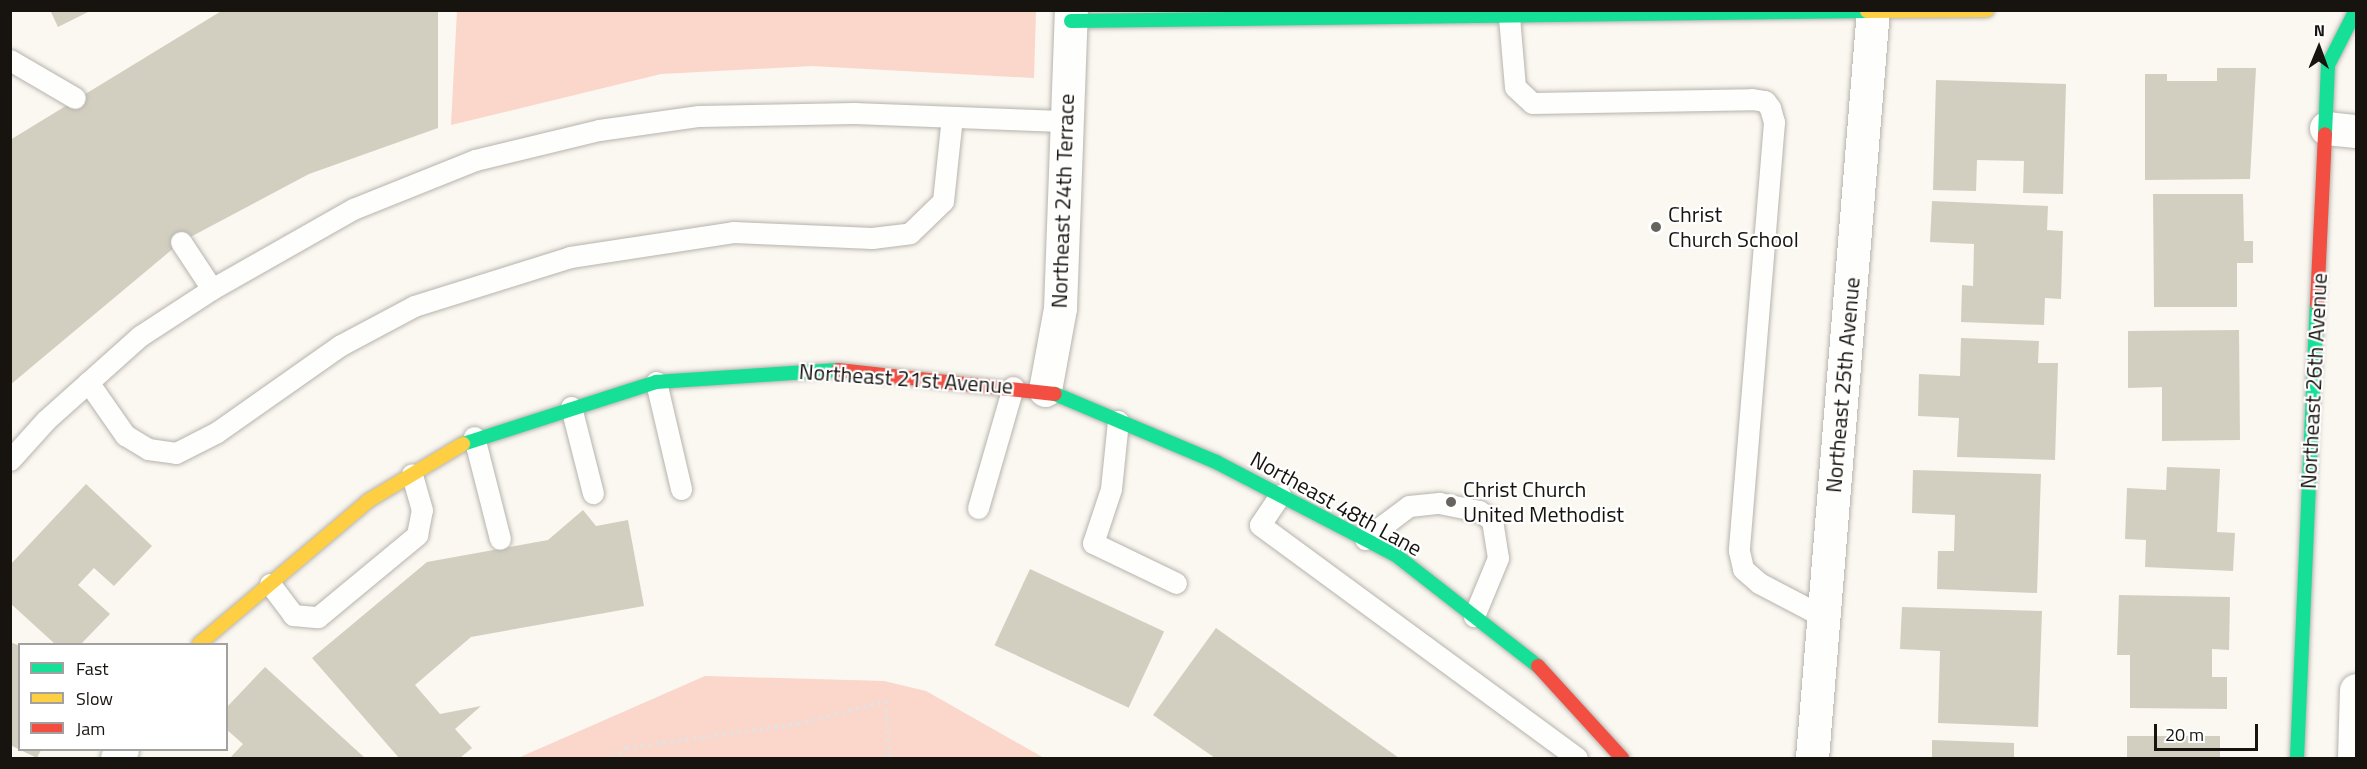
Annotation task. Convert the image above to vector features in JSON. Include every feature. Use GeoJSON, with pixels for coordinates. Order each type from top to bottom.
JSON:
{"type":"FeatureCollection","features":[{"type":"Feature","properties":{"kind":"street"},"geometry":{"type":"LineString","coordinates":[[1071,16],[1465,14],[1509,17],[1987,10]]}},
{"type":"Feature","properties":{"kind":"street","name":"Northeast 26th Avenue"},"geometry":{"type":"LineString","coordinates":[[2297,759],[2341,130],[2328,65],[2356,10]]}},
{"type":"Feature","properties":{"kind":"street","name":"Northeast 25th Avenue"},"geometry":{"type":"LineString","coordinates":[[1812,759],[1873,12]]}},
{"type":"Feature","properties":{"kind":"street","name":"Northeast 24th Terrace"},"geometry":{"type":"LineString","coordinates":[[1045,390],[1060,308],[1071,16]]}},
{"type":"Feature","properties":{"kind":"street","name":"Northeast 21st Avenue"},"geometry":{"type":"LineString","coordinates":[[201,643],[368,501],[474,437],[571,407],[656,382],[814,368],[1045,390]]}},
{"type":"Feature","properties":{"kind":"street","name":"Northeast 48th Lane"},"geometry":{"type":"LineString","coordinates":[[1045,390],[1280,495],[1397,556],[1549,675],[1619,758]]}},
{"type":"Feature","properties":{"kind":"street"},"geometry":{"type":"LineString","coordinates":[[2354,759],[2356,690]]}},
{"type":"Feature","properties":{"kind":"lane"},"geometry":{"type":"LineString","coordinates":[[1509,17],[1515,87],[1532,103],[1752,99],[1765,101],[1770,108],[1774,122],[1739,551],[1743,569],[1759,583],[1824,617]]}},
{"type":"Feature","properties":{"kind":"lane"},"geometry":{"type":"LineString","coordinates":[[10,60],[75,98]]}},
{"type":"Feature","properties":{"kind":"lane"},"geometry":{"type":"LineString","coordinates":[[10,460],[88,382],[140,336],[212,289],[353,209],[475,160],[599,130],[699,116],[952,117],[1067,121]]}},
{"type":"Feature","properties":{"kind":"lane"},"geometry":{"type":"LineString","coordinates":[[88,382],[125,435],[148,449],[176,453],[217,432],[341,345],[414,306],[570,257],[733,232],[872,238],[910,233],[927,222],[943,201],[952,117]]}},
{"type":"Feature","properties":{"kind":"lane"},"geometry":{"type":"LineString","coordinates":[[181,242],[212,289]]}},
{"type":"Feature","properties":{"kind":"lane"},"geometry":{"type":"LineString","coordinates":[[656,382],[681,489]]}},
{"type":"Feature","properties":{"kind":"lane"},"geometry":{"type":"LineString","coordinates":[[978,508],[1013,387]]}},
{"type":"Feature","properties":{"kind":"lane"},"geometry":{"type":"LineString","coordinates":[[571,407],[593,492]]}},
{"type":"Feature","properties":{"kind":"lane"},"geometry":{"type":"LineString","coordinates":[[1118,421],[1111,489],[1093,543],[1176,583]]}},
{"type":"Feature","properties":{"kind":"lane"},"geometry":{"type":"LineString","coordinates":[[474,437],[500,538]]}},
{"type":"Feature","properties":{"kind":"lane"},"geometry":{"type":"LineString","coordinates":[[270,584],[293,615],[318,617],[417,535],[422,510],[412,474]]}},
{"type":"Feature","properties":{"kind":"lane"},"geometry":{"type":"LineString","coordinates":[[1280,495],[1260,525],[1577,759]]}},
{"type":"Feature","properties":{"kind":"lane"},"geometry":{"type":"LineString","coordinates":[[1365,539],[1409,506],[1439,503],[1479,511],[1492,520],[1498,558],[1474,616]]}},
{"type":"Feature","properties":{"kind":"path"},"geometry":{"type":"LineString","coordinates":[[612,759],[626,748],[798,724],[886,701],[889,759]]}},
{"type":"Feature","properties":{"kind":"shaded area"},"geometry":{"type":"Polygon","coordinates":[[[457,11],[1036,11],[1034,78],[812,66],[661,74],[451,125],[457,11]]]}},
{"type":"Feature","properties":{"kind":"shaded area"},"geometry":{"type":"Polygon","coordinates":[[[705,676],[884,681],[926,691],[1044,758],[518,758],[705,676]]]}},
{"type":"Feature","properties":{"kind":"building"},"geometry":{"type":"Polygon","coordinates":[[[50,10],[92,10],[58,27],[50,10]]]}},
{"type":"Feature","properties":{"kind":"building"},"geometry":{"type":"Polygon","coordinates":[[[223,10],[438,10],[438,128],[309,174],[181,242],[10,385],[10,140],[223,10]]]}},
{"type":"Feature","properties":{"kind":"building"},"geometry":{"type":"Polygon","coordinates":[[[2217,68],[2256,68],[2250,179],[2145,180],[2145,74],[2167,74],[2167,81],[2217,81],[2217,68]]]}},
{"type":"Feature","properties":{"kind":"building"},"geometry":{"type":"Polygon","coordinates":[[[1936,80],[2066,84],[2063,194],[2023,193],[2024,161],[1977,160],[1976,191],[1933,190],[1936,80]]]}},
{"type":"Feature","properties":{"kind":"building"},"geometry":{"type":"Polygon","coordinates":[[[2153,194],[2243,194],[2244,241],[2253,241],[2253,263],[2237,263],[2237,307],[2154,307],[2153,194]]]}},
{"type":"Feature","properties":{"kind":"building"},"geometry":{"type":"Polygon","coordinates":[[[1932,201],[2048,206],[2047,230],[2063,231],[2061,299],[2045,298],[2044,325],[1961,322],[1962,285],[1973,286],[1974,244],[1930,242],[1932,201]]]}},
{"type":"Feature","properties":{"kind":"building"},"geometry":{"type":"Polygon","coordinates":[[[2239,330],[2240,440],[2162,441],[2162,387],[2128,388],[2128,331],[2239,330]]]}},
{"type":"Feature","properties":{"kind":"building"},"geometry":{"type":"Polygon","coordinates":[[[1961,338],[2039,341],[2038,363],[2058,363],[2055,460],[1957,457],[1959,418],[1918,416],[1919,374],[1960,376],[1961,338]]]}},
{"type":"Feature","properties":{"kind":"building"},"geometry":{"type":"Polygon","coordinates":[[[2167,467],[2220,469],[2217,532],[2235,533],[2233,571],[2145,567],[2146,540],[2125,539],[2127,488],[2166,490],[2167,467]]]}},
{"type":"Feature","properties":{"kind":"building"},"geometry":{"type":"Polygon","coordinates":[[[1913,470],[2041,474],[2037,593],[1937,589],[1938,551],[1954,551],[1955,515],[1912,513],[1913,470]]]}},
{"type":"Feature","properties":{"kind":"building"},"geometry":{"type":"Polygon","coordinates":[[[86,484],[152,546],[114,586],[94,568],[78,585],[110,614],[82,643],[54,643],[10,603],[10,565],[86,484]]]}},
{"type":"Feature","properties":{"kind":"building"},"geometry":{"type":"Polygon","coordinates":[[[583,510],[596,526],[628,520],[644,606],[471,637],[415,685],[440,714],[481,706],[455,729],[472,748],[460,758],[399,758],[312,658],[427,562],[548,540],[583,510]]]}},
{"type":"Feature","properties":{"kind":"building"},"geometry":{"type":"Polygon","coordinates":[[[1030,569],[1164,632],[1129,708],[995,645],[1030,569]]]}},
{"type":"Feature","properties":{"kind":"building"},"geometry":{"type":"Polygon","coordinates":[[[2119,595],[2230,597],[2229,650],[2212,649],[2212,677],[2227,677],[2227,709],[2130,708],[2130,655],[2117,655],[2119,595]]]}},
{"type":"Feature","properties":{"kind":"building"},"geometry":{"type":"Polygon","coordinates":[[[1902,607],[2042,611],[2038,727],[1938,723],[1940,651],[1900,649],[1902,607]]]}},
{"type":"Feature","properties":{"kind":"building"},"geometry":{"type":"Polygon","coordinates":[[[1216,628],[1399,758],[1215,758],[1153,715],[1216,628]]]}},
{"type":"Feature","properties":{"kind":"building"},"geometry":{"type":"Polygon","coordinates":[[[10,642],[18,645],[18,749],[10,745],[10,642]]]}},
{"type":"Feature","properties":{"kind":"building"},"geometry":{"type":"Polygon","coordinates":[[[265,667],[365,758],[230,758],[243,744],[228,731],[228,706],[265,667]]]}},
{"type":"Feature","properties":{"kind":"building"},"geometry":{"type":"Polygon","coordinates":[[[2127,736],[2220,736],[2220,758],[2127,758],[2127,736]]]}},
{"type":"Feature","properties":{"kind":"building"},"geometry":{"type":"Polygon","coordinates":[[[1932,740],[2014,743],[2014,758],[1932,758],[1932,740]]]}},
{"type":"Feature","properties":{"kind":"building"},"geometry":{"type":"Polygon","coordinates":[[[22,751],[40,751],[37,758],[22,751]]]}},
{"type":"Feature","properties":{"kind":"traffic: fast"},"geometry":{"type":"LineString","coordinates":[[2325,134],[2328,65],[2356,10]]}},
{"type":"Feature","properties":{"kind":"traffic: fast"},"geometry":{"type":"LineString","coordinates":[[1071,21],[1867,11]]}},
{"type":"Feature","properties":{"kind":"traffic: fast"},"geometry":{"type":"LineString","coordinates":[[2297,758],[2317,304]]}},
{"type":"Feature","properties":{"kind":"traffic: fast"},"geometry":{"type":"LineString","coordinates":[[463,444],[656,382],[838,370]]}},
{"type":"Feature","properties":{"kind":"traffic: fast"},"geometry":{"type":"LineString","coordinates":[[1055,394],[1216,462],[1397,556],[1538,666]]}},
{"type":"Feature","properties":{"kind":"traffic: slow"},"geometry":{"type":"LineString","coordinates":[[1867,11],[1987,10]]}},
{"type":"Feature","properties":{"kind":"traffic: slow"},"geometry":{"type":"LineString","coordinates":[[200,643],[368,501],[463,444]]}},
{"type":"Feature","properties":{"kind":"traffic: jam"},"geometry":{"type":"LineString","coordinates":[[2317,304],[2325,134]]}},
{"type":"Feature","properties":{"kind":"traffic: jam"},"geometry":{"type":"LineString","coordinates":[[838,370],[1055,394]]}},
{"type":"Feature","properties":{"kind":"traffic: jam"},"geometry":{"type":"LineString","coordinates":[[1538,666],[1622,758]]}},
{"type":"Feature","properties":{"kind":"place","name":"Christ Church School"},"geometry":{"type":"Point","coordinates":[1656,227]}},
{"type":"Feature","properties":{"kind":"place","name":"Christ Church United Methodist"},"geometry":{"type":"Point","coordinates":[1451,502]}}]}
